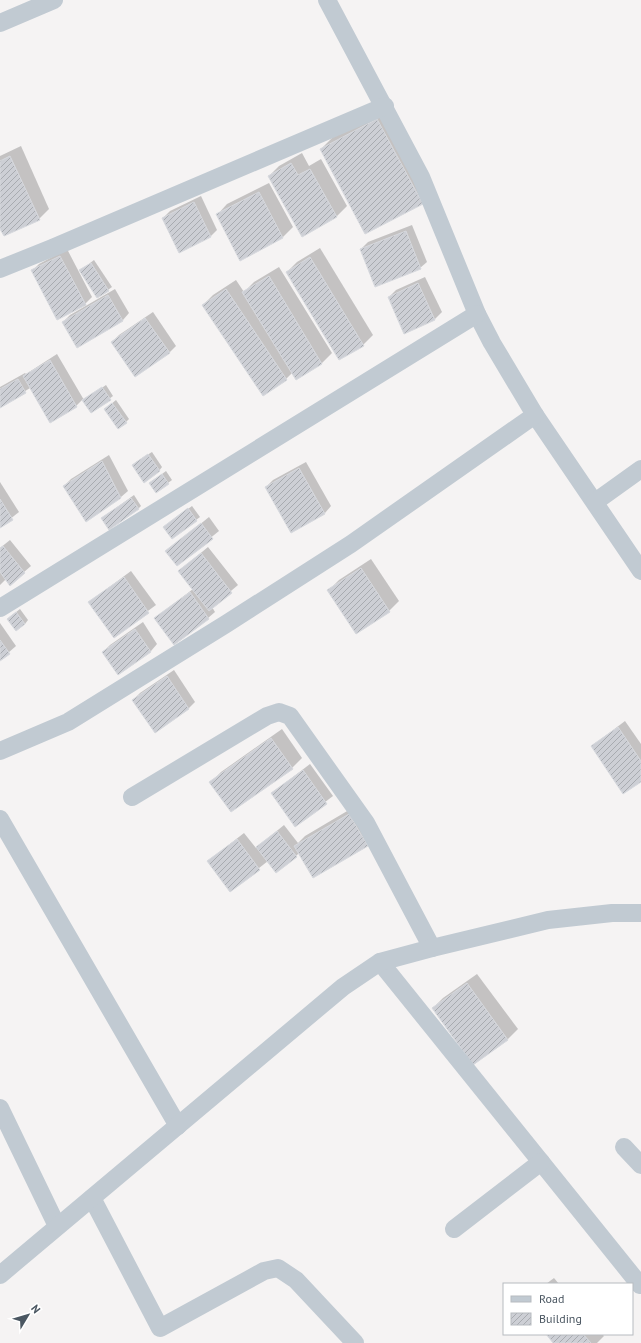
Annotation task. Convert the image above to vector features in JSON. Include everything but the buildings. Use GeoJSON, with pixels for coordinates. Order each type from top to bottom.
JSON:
{"type":"FeatureCollection","features":[{"type":"Feature","properties":{"kind":"street"},"geometry":{"type":"LineString","coordinates":[[0,23],[54,0]]}},
{"type":"Feature","properties":{"kind":"street"},"geometry":{"type":"LineString","coordinates":[[327,0],[385,106],[421,177],[477,314],[535,415],[641,571]]}},
{"type":"Feature","properties":{"kind":"street"},"geometry":{"type":"LineString","coordinates":[[0,269],[385,106]]}},
{"type":"Feature","properties":{"kind":"street"},"geometry":{"type":"LineString","coordinates":[[0,608],[477,314]]}},
{"type":"Feature","properties":{"kind":"street"},"geometry":{"type":"LineString","coordinates":[[0,751],[68,722],[226,624],[351,544],[535,415]]}},
{"type":"Feature","properties":{"kind":"street"},"geometry":{"type":"LineString","coordinates":[[595,502],[641,469]]}},
{"type":"Feature","properties":{"kind":"street"},"geometry":{"type":"LineString","coordinates":[[132,797],[267,716],[279,712],[290,716],[366,823],[432,948]]}},
{"type":"Feature","properties":{"kind":"street"},"geometry":{"type":"LineString","coordinates":[[0,819],[178,1126]]}},
{"type":"Feature","properties":{"kind":"street"},"geometry":{"type":"LineString","coordinates":[[0,1275],[343,987],[380,962],[548,920],[612,913],[641,913]]}},
{"type":"Feature","properties":{"kind":"street"},"geometry":{"type":"LineString","coordinates":[[380,962],[640,1285]]}},
{"type":"Feature","properties":{"kind":"street"},"geometry":{"type":"LineString","coordinates":[[0,1108],[57,1226]]}},
{"type":"Feature","properties":{"kind":"street"},"geometry":{"type":"LineString","coordinates":[[624,1148],[641,1165]]}},
{"type":"Feature","properties":{"kind":"street"},"geometry":{"type":"LineString","coordinates":[[454,1229],[541,1162]]}},
{"type":"Feature","properties":{"kind":"street"},"geometry":{"type":"LineString","coordinates":[[92,1198],[162,1335],[264,1271],[278,1268],[296,1280],[355,1343]]}}]}
